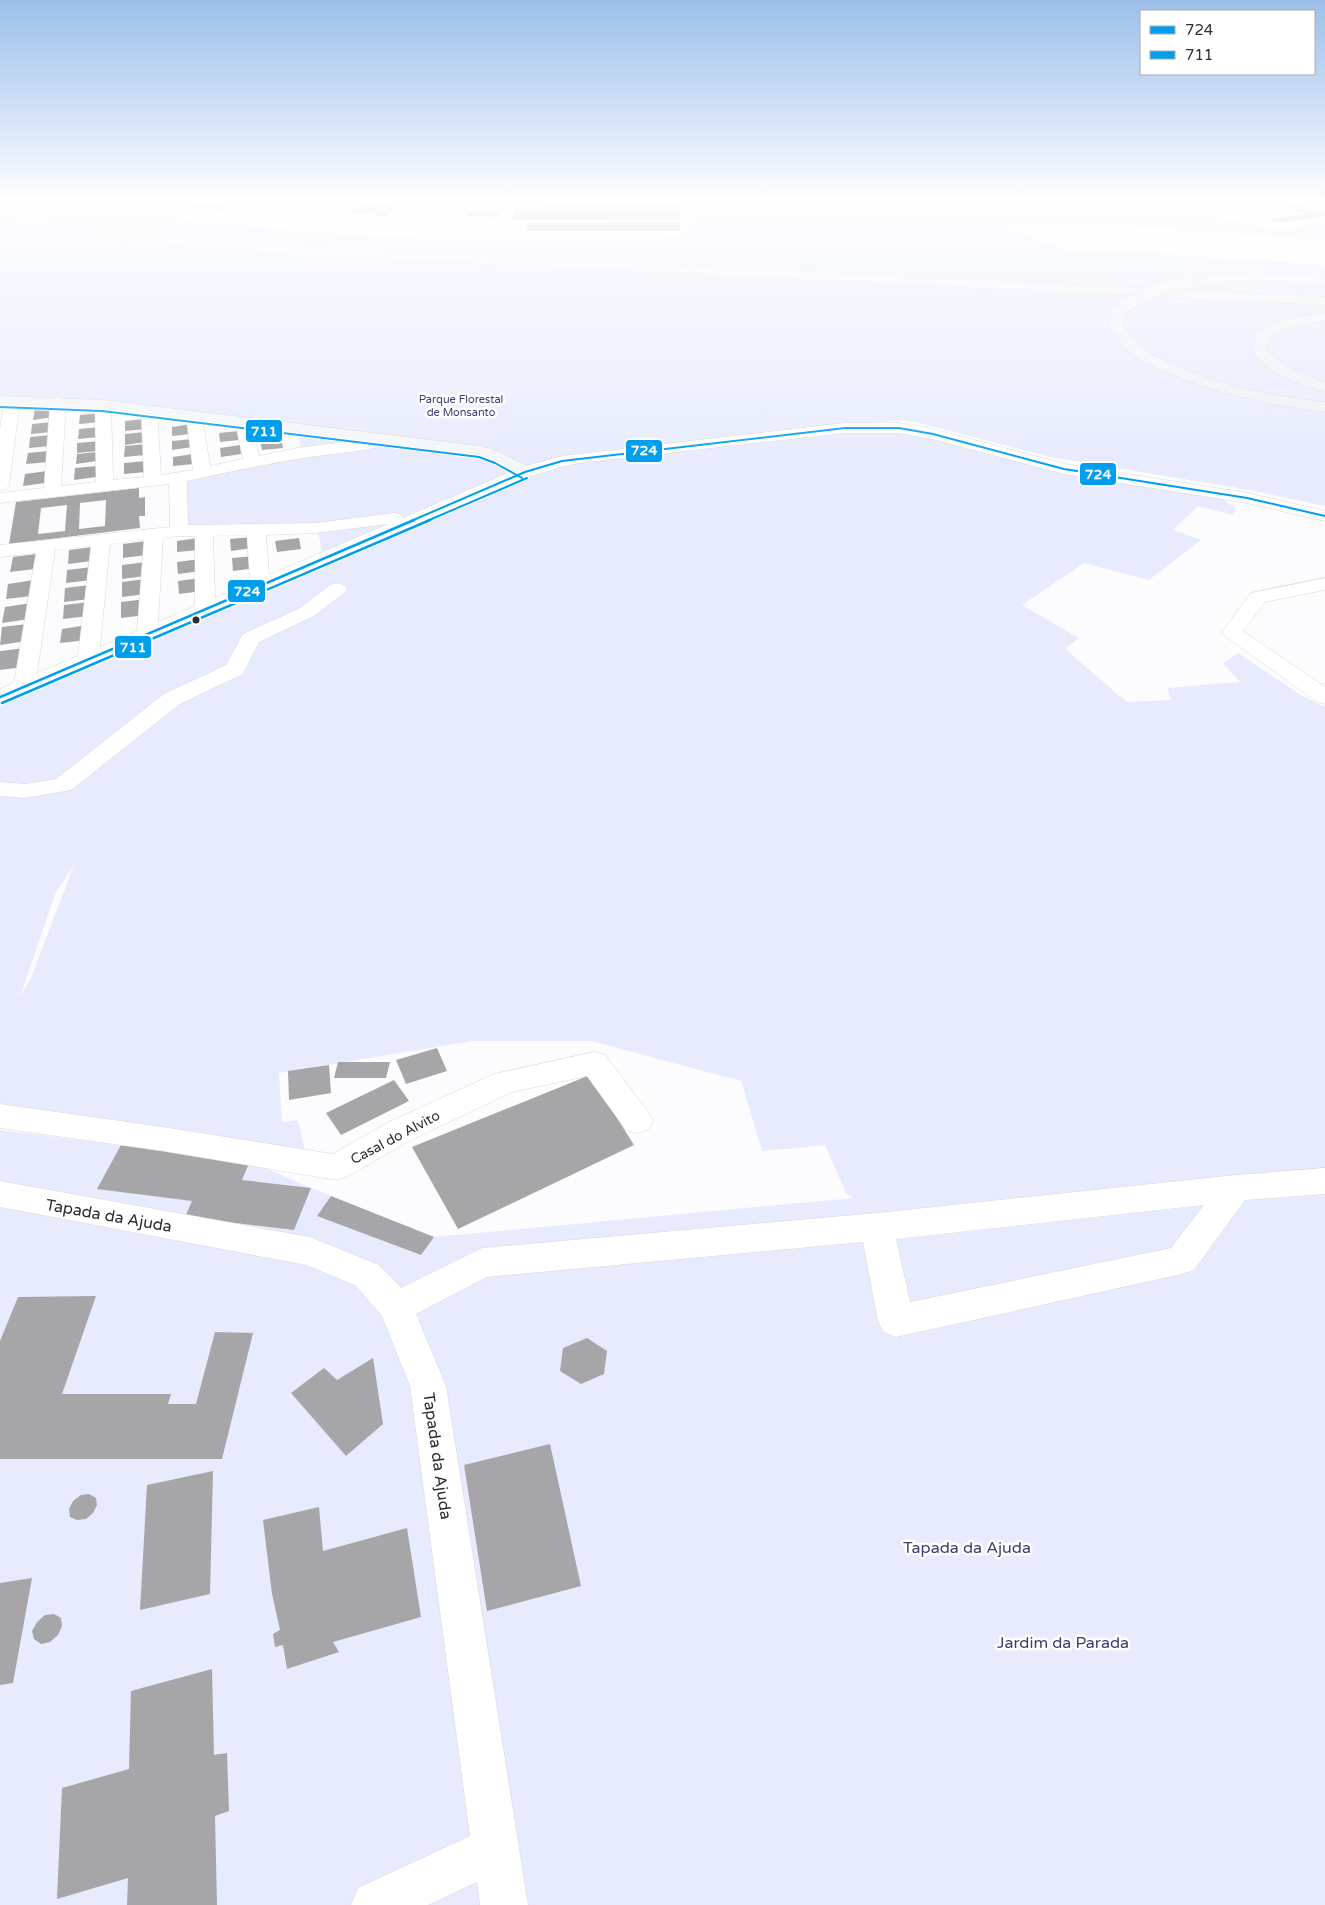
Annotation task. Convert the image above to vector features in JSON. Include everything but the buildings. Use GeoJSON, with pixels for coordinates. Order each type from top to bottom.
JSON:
{"type":"FeatureCollection","features":[{"type":"Feature","properties":{"kind":"highway"},"geometry":{"type":"LineString","coordinates":[[878,287],[1325,309]]}},
{"type":"Feature","properties":{"kind":"highway"},"geometry":{"type":"LineString","coordinates":[[1035,287],[1325,301]]}},
{"type":"Feature","properties":{"kind":"highway"},"geometry":{"type":"LineString","coordinates":[[1165,287],[1140,295],[1127,303],[1118,313],[1116,324],[1132,347],[1151,360],[1179,373],[1235,392],[1325,407]]}},
{"type":"Feature","properties":{"kind":"highway"},"geometry":{"type":"LineString","coordinates":[[1325,317],[1291,321],[1272,327],[1260,337],[1259,350],[1268,362],[1289,375],[1325,387]]}},
{"type":"Feature","properties":{"kind":"main road"},"geometry":{"type":"LineString","coordinates":[[6,401],[103,405],[487,452],[525,472]]}},
{"type":"Feature","properties":{"kind":"street"},"geometry":{"type":"LineString","coordinates":[[0,485],[6,401]]}},
{"type":"Feature","properties":{"kind":"street"},"geometry":{"type":"LineString","coordinates":[[52,493],[58,402]]}},
{"type":"Feature","properties":{"kind":"street"},"geometry":{"type":"LineString","coordinates":[[103,405],[104,487]]}},
{"type":"Feature","properties":{"kind":"street"},"geometry":{"type":"LineString","coordinates":[[149,411],[152,481]]}},
{"type":"Feature","properties":{"kind":"street"},"geometry":{"type":"LineString","coordinates":[[194,416],[202,474]]}},
{"type":"Feature","properties":{"kind":"street"},"geometry":{"type":"LineString","coordinates":[[243,422],[252,463]]}},
{"type":"Feature","properties":{"kind":"street"},"geometry":{"type":"LineString","coordinates":[[0,697],[525,472],[562,461],[586,457],[827,430],[883,427],[933,434],[1064,469],[1247,498],[1325,516]]}},
{"type":"Feature","properties":{"kind":"street"},"geometry":{"type":"LineString","coordinates":[[292,428],[297,453]]}},
{"type":"Feature","properties":{"kind":"street"},"geometry":{"type":"LineString","coordinates":[[0,498],[178,478],[297,453],[364,445],[379,439]]}},
{"type":"Feature","properties":{"kind":"street"},"geometry":{"type":"LineString","coordinates":[[178,478],[179,530]]}},
{"type":"Feature","properties":{"kind":"street"},"geometry":{"type":"LineString","coordinates":[[0,551],[179,530],[316,528],[414,516],[421,517]]}},
{"type":"Feature","properties":{"kind":"street"},"geometry":{"type":"LineString","coordinates":[[316,528],[322,558]]}},
{"type":"Feature","properties":{"kind":"street"},"geometry":{"type":"LineString","coordinates":[[256,529],[260,585]]}},
{"type":"Feature","properties":{"kind":"street"},"geometry":{"type":"LineString","coordinates":[[204,530],[205,608]]}},
{"type":"Feature","properties":{"kind":"street"},"geometry":{"type":"LineString","coordinates":[[147,634],[154,534]]}},
{"type":"Feature","properties":{"kind":"street"},"geometry":{"type":"LineString","coordinates":[[88,659],[101,540]]}},
{"type":"Feature","properties":{"kind":"street"},"geometry":{"type":"LineString","coordinates":[[24,686],[46,546]]}},
{"type":"Feature","properties":{"kind":"street"},"geometry":{"type":"LineString","coordinates":[[1325,584],[1258,597],[1232,632],[1325,697]]}},
{"type":"Feature","properties":{"kind":"street"},"geometry":{"type":"LineString","coordinates":[[0,789],[24,791],[63,786],[172,700],[235,670],[250,638],[307,612],[336,588]]}},
{"type":"Feature","properties":{"kind":"street","name":"Casal do Alvito"},"geometry":{"type":"LineString","coordinates":[[0,1116],[337,1167],[398,1132],[505,1082],[594,1064],[637,1121]]}},
{"type":"Feature","properties":{"kind":"street"},"geometry":{"type":"LineString","coordinates":[[396,1307],[482,1263],[877,1227],[1236,1188],[1325,1181]]}},
{"type":"Feature","properties":{"kind":"street"},"geometry":{"type":"LineString","coordinates":[[877,1227],[896,1322],[1182,1260],[1236,1188]]}},
{"type":"Feature","properties":{"kind":"street","name":"Tapada da Ajuda"},"geometry":{"type":"LineString","coordinates":[[0,1194],[310,1251],[367,1275],[396,1307],[428,1386],[504,1905]]}},
{"type":"Feature","properties":{"kind":"street"},"geometry":{"type":"LineString","coordinates":[[375,1905],[496,1848]]}},
{"type":"Feature","properties":{"kind":"green space"},"geometry":{"type":"Polygon","coordinates":[[[0,287],[1325,287],[1325,403],[1241,399],[1325,412],[1325,506],[1250,490],[1050,457],[916,422],[899,420],[791,431],[832,433],[882,430],[926,436],[1064,474],[1222,499],[1236,508],[1233,515],[1198,506],[1173,530],[1201,540],[1149,580],[1084,563],[1022,605],[1079,638],[1065,649],[1127,702],[1171,700],[1167,688],[1240,682],[1223,663],[1238,653],[1299,694],[1325,707],[1325,1905],[0,1905],[0,1130],[250,1161],[311,1188],[434,1237],[854,1198],[846,1193],[825,1145],[762,1151],[741,1081],[591,1041],[472,1041],[279,1073],[282,1122],[298,1120],[306,1155],[0,1127],[0,699],[324,562],[318,531],[179,534],[176,479],[302,454],[298,432],[64,403],[0,401],[0,287]],[[74,865],[55,894],[20,997],[31,978],[74,865]]]}},
{"type":"Feature","properties":{"kind":"transit line","name":"711"},"geometry":{"type":"LineString","coordinates":[[0,407],[102,411],[479,457],[495,463],[522,478]]}},
{"type":"Feature","properties":{"kind":"transit line","name":"724"},"geometry":{"type":"LineString","coordinates":[[0,697],[525,472],[562,461],[586,457],[845,428],[899,428],[933,434],[1064,469],[1247,498],[1325,516]]}},
{"type":"Feature","properties":{"kind":"transit line","name":"711"},"geometry":{"type":"LineString","coordinates":[[2,703],[527,478]]}},
{"type":"Feature","properties":{"kind":"park label","name":"Parque Florestal de Monsanto"},"geometry":{"type":"Point","coordinates":[461,405]}},
{"type":"Feature","properties":{"kind":"park label","name":"Jardim da Parada"},"geometry":{"type":"Point","coordinates":[1063,1642]}}]}
